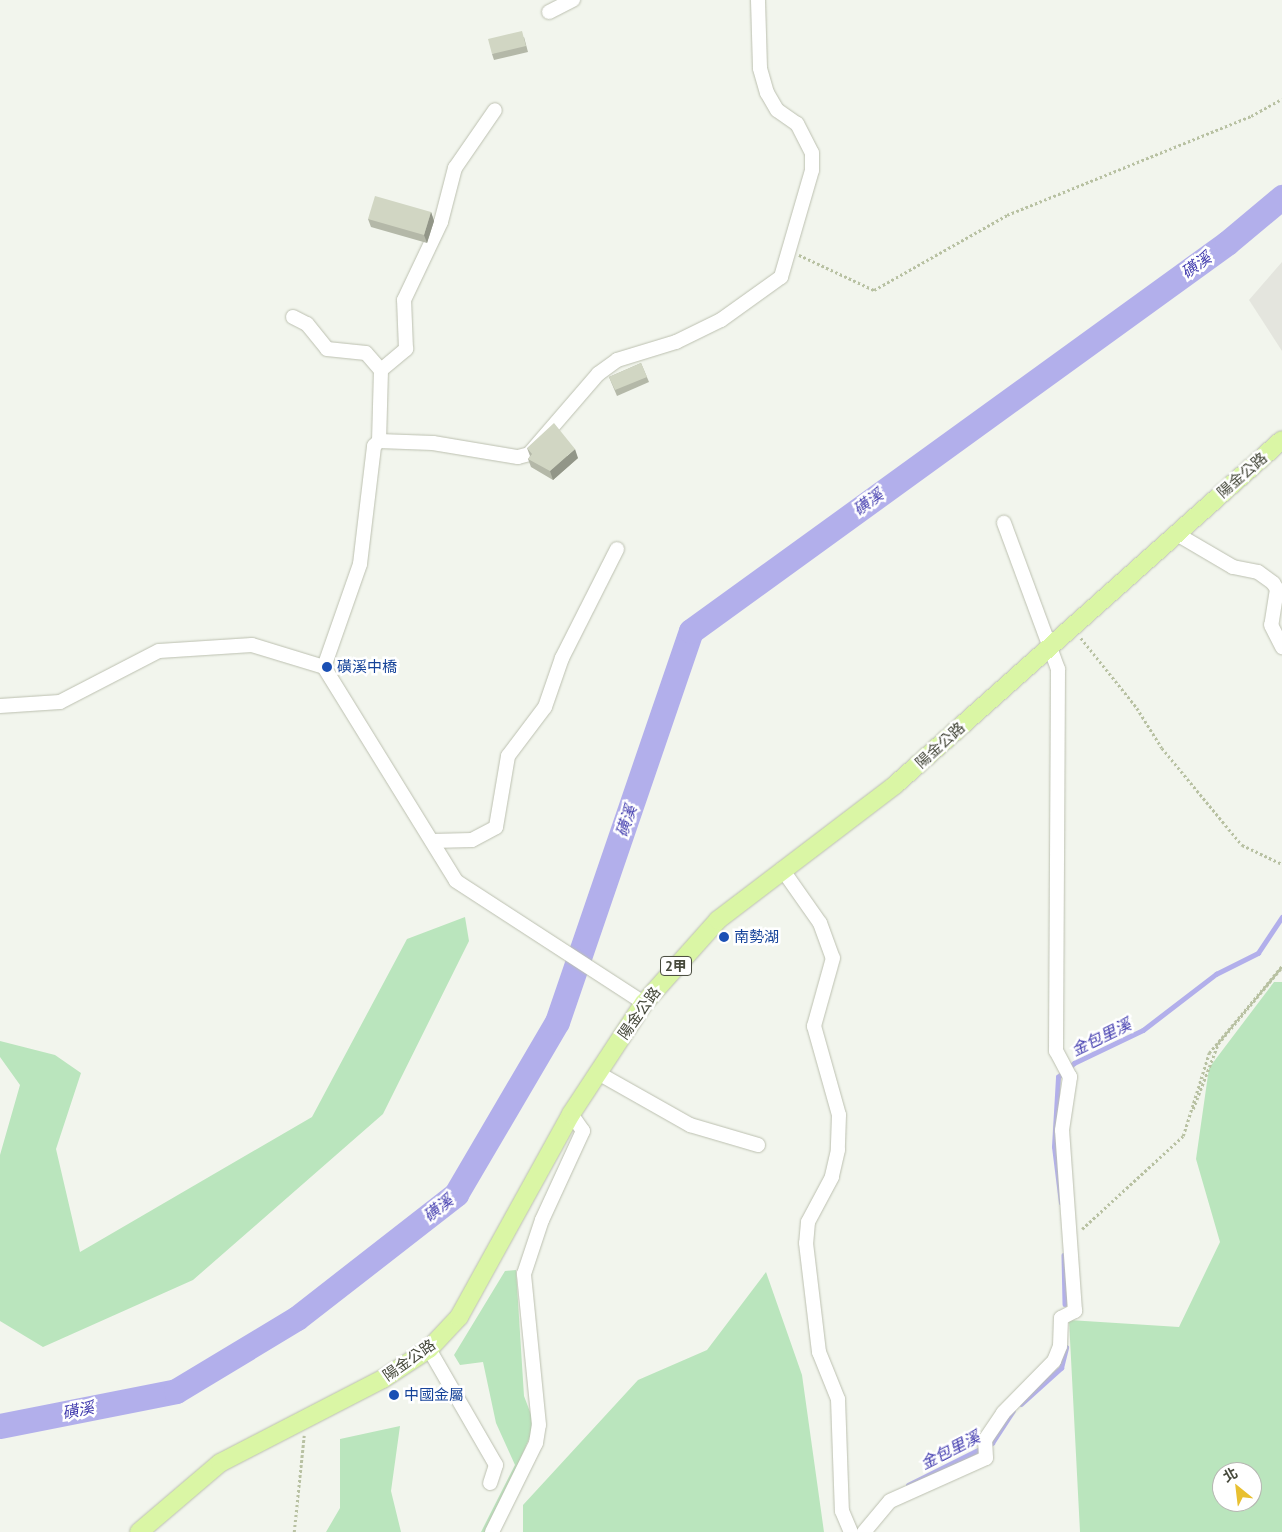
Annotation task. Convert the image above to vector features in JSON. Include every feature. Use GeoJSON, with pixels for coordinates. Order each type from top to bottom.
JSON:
{"type":"FeatureCollection","features":[{"type":"Feature","properties":{"kind":"main road","name":"陽金公路"},"geometry":{"type":"LineString","coordinates":[[138,1532],[220,1463],[383,1379],[430,1349],[459,1317],[570,1114],[644,1003],[718,920],[782,869],[895,785],[1175,533],[1282,440]]}},
{"type":"Feature","properties":{"kind":"street"},"geometry":{"type":"LineString","coordinates":[[549,12],[573,0]]}},
{"type":"Feature","properties":{"kind":"street"},"geometry":{"type":"LineString","coordinates":[[379,441],[433,443],[518,456],[529,454],[604,369],[634,351],[676,342],[721,320],[773,286],[790,251],[812,153],[798,124],[777,110],[767,93],[760,68],[758,0]]}},
{"type":"Feature","properties":{"kind":"street"},"geometry":{"type":"LineString","coordinates":[[381,370],[406,349],[404,300],[441,222],[455,168],[495,110]]}},
{"type":"Feature","properties":{"kind":"street"},"geometry":{"type":"LineString","coordinates":[[293,317],[308,324],[327,349],[366,352],[381,370],[379,441],[374,446],[360,564],[324,667]]}},
{"type":"Feature","properties":{"kind":"street"},"geometry":{"type":"LineString","coordinates":[[864,1532],[890,1501],[986,1458],[987,1446],[1003,1413],[1054,1361],[1060,1346],[1061,1318],[1075,1310],[1072,1234],[1062,1130],[1070,1076],[1060,1064],[1056,1051],[1058,669],[1052,645],[1004,523]]}},
{"type":"Feature","properties":{"kind":"street"},"geometry":{"type":"LineString","coordinates":[[1175,533],[1233,567],[1258,572],[1273,583],[1277,590],[1271,625],[1282,647]]}},
{"type":"Feature","properties":{"kind":"street"},"geometry":{"type":"LineString","coordinates":[[432,841],[472,840],[496,827],[508,756],[546,708],[562,658],[618,549]]}},
{"type":"Feature","properties":{"kind":"street"},"geometry":{"type":"LineString","coordinates":[[0,706],[66,700],[159,651],[252,645],[324,667],[432,841],[467,891],[644,1003]]}},
{"type":"Feature","properties":{"kind":"street"},"geometry":{"type":"LineString","coordinates":[[782,869],[823,929],[833,958],[814,1026],[839,1115],[838,1150],[832,1177],[808,1222],[806,1243],[819,1352],[838,1399],[836,1452],[842,1511],[850,1530]]}},
{"type":"Feature","properties":{"kind":"street"},"geometry":{"type":"LineString","coordinates":[[598,1073],[690,1125],[758,1144]]}},
{"type":"Feature","properties":{"kind":"street"},"geometry":{"type":"LineString","coordinates":[[492,1532],[536,1443],[540,1425],[524,1274],[542,1220],[583,1131],[570,1114]]}},
{"type":"Feature","properties":{"kind":"street"},"geometry":{"type":"LineString","coordinates":[[430,1349],[496,1465],[490,1483]]}},
{"type":"Feature","properties":{"kind":"path"},"geometry":{"type":"LineString","coordinates":[[790,251],[874,290],[1007,215],[1251,116],[1282,99]]}},
{"type":"Feature","properties":{"kind":"path"},"geometry":{"type":"LineString","coordinates":[[1072,627],[1242,845],[1282,864]]}},
{"type":"Feature","properties":{"kind":"path"},"geometry":{"type":"LineString","coordinates":[[1072,1234],[1183,1136],[1209,1053],[1282,967]]}},
{"type":"Feature","properties":{"kind":"path"},"geometry":{"type":"LineString","coordinates":[[1072,1234],[1080,1230],[1181,1139],[1218,1044],[1282,967]]}},
{"type":"Feature","properties":{"kind":"path"},"geometry":{"type":"LineString","coordinates":[[294,1532],[306,1417]]}},
{"type":"Feature","properties":{"kind":"shaded area"},"geometry":{"type":"Polygon","coordinates":[[[1282,262],[1282,351],[1249,300],[1282,262]]]}},
{"type":"Feature","properties":{"kind":"green space"},"geometry":{"type":"Polygon","coordinates":[[[465,917],[469,941],[383,1114],[193,1280],[43,1347],[0,1321],[0,1155],[20,1085],[0,1057],[0,1041],[55,1055],[81,1073],[56,1149],[80,1252],[312,1117],[407,939],[465,917]]]}},
{"type":"Feature","properties":{"kind":"green space"},"geometry":{"type":"Polygon","coordinates":[[[1274,982],[1282,982],[1282,1532],[1080,1532],[1069,1320],[1179,1327],[1220,1242],[1196,1159],[1209,1068],[1274,982]]]}},
{"type":"Feature","properties":{"kind":"green space"},"geometry":{"type":"Polygon","coordinates":[[[516,1270],[524,1396],[535,1425],[489,1532],[481,1532],[515,1465],[496,1423],[483,1362],[460,1365],[454,1355],[505,1271],[516,1270]]]}},
{"type":"Feature","properties":{"kind":"green space"},"geometry":{"type":"Polygon","coordinates":[[[766,1272],[802,1375],[824,1532],[523,1532],[523,1505],[638,1380],[707,1350],[766,1272]]]}},
{"type":"Feature","properties":{"kind":"green space"},"geometry":{"type":"Polygon","coordinates":[[[400,1426],[391,1491],[401,1532],[326,1532],[340,1508],[340,1439],[400,1426]]]}},
{"type":"Feature","properties":{"kind":"building"},"geometry":{"type":"Polygon","coordinates":[[[522,31],[526,46],[492,54],[488,39],[522,31]]]}},
{"type":"Feature","properties":{"kind":"building"},"geometry":{"type":"Polygon","coordinates":[[[375,196],[431,212],[424,235],[368,219],[375,196]]]}},
{"type":"Feature","properties":{"kind":"building"},"geometry":{"type":"Polygon","coordinates":[[[641,363],[647,377],[615,390],[609,377],[641,363]]]}},
{"type":"Feature","properties":{"kind":"building"},"geometry":{"type":"Polygon","coordinates":[[[554,423],[575,449],[550,471],[528,459],[532,454],[527,448],[554,423]]]}},
{"type":"Feature","properties":{"kind":"waterway","name":"磺溪"},"geometry":{"type":"LineString","coordinates":[[0,1426],[176,1391],[297,1318],[456,1194],[557,1022],[691,631],[1227,243],[1282,197]]}},
{"type":"Feature","properties":{"kind":"waterway","name":"金包里溪"},"geometry":{"type":"LineString","coordinates":[[1061,1203],[1054,1147],[1058,1077],[1074,1063],[1143,1030],[1216,974],[1258,953],[1282,917]]}},
{"type":"Feature","properties":{"kind":"waterway","name":"金包里溪"},"geometry":{"type":"LineString","coordinates":[[1064,1255],[1065,1304]]}},
{"type":"Feature","properties":{"kind":"waterway","name":"金包里溪"},"geometry":{"type":"LineString","coordinates":[[1021,1404],[1061,1368],[1066,1348]]}},
{"type":"Feature","properties":{"kind":"waterway","name":"金包里溪"},"geometry":{"type":"LineString","coordinates":[[908,1485],[992,1443],[1013,1411]]}},
{"type":"Feature","properties":{"kind":"place","name":"磺溪中橋"},"geometry":{"type":"Point","coordinates":[327,667]}},
{"type":"Feature","properties":{"kind":"place","name":"南勢湖"},"geometry":{"type":"Point","coordinates":[724,937]}},
{"type":"Feature","properties":{"kind":"place","name":"中國金屬"},"geometry":{"type":"Point","coordinates":[394,1395]}}]}
